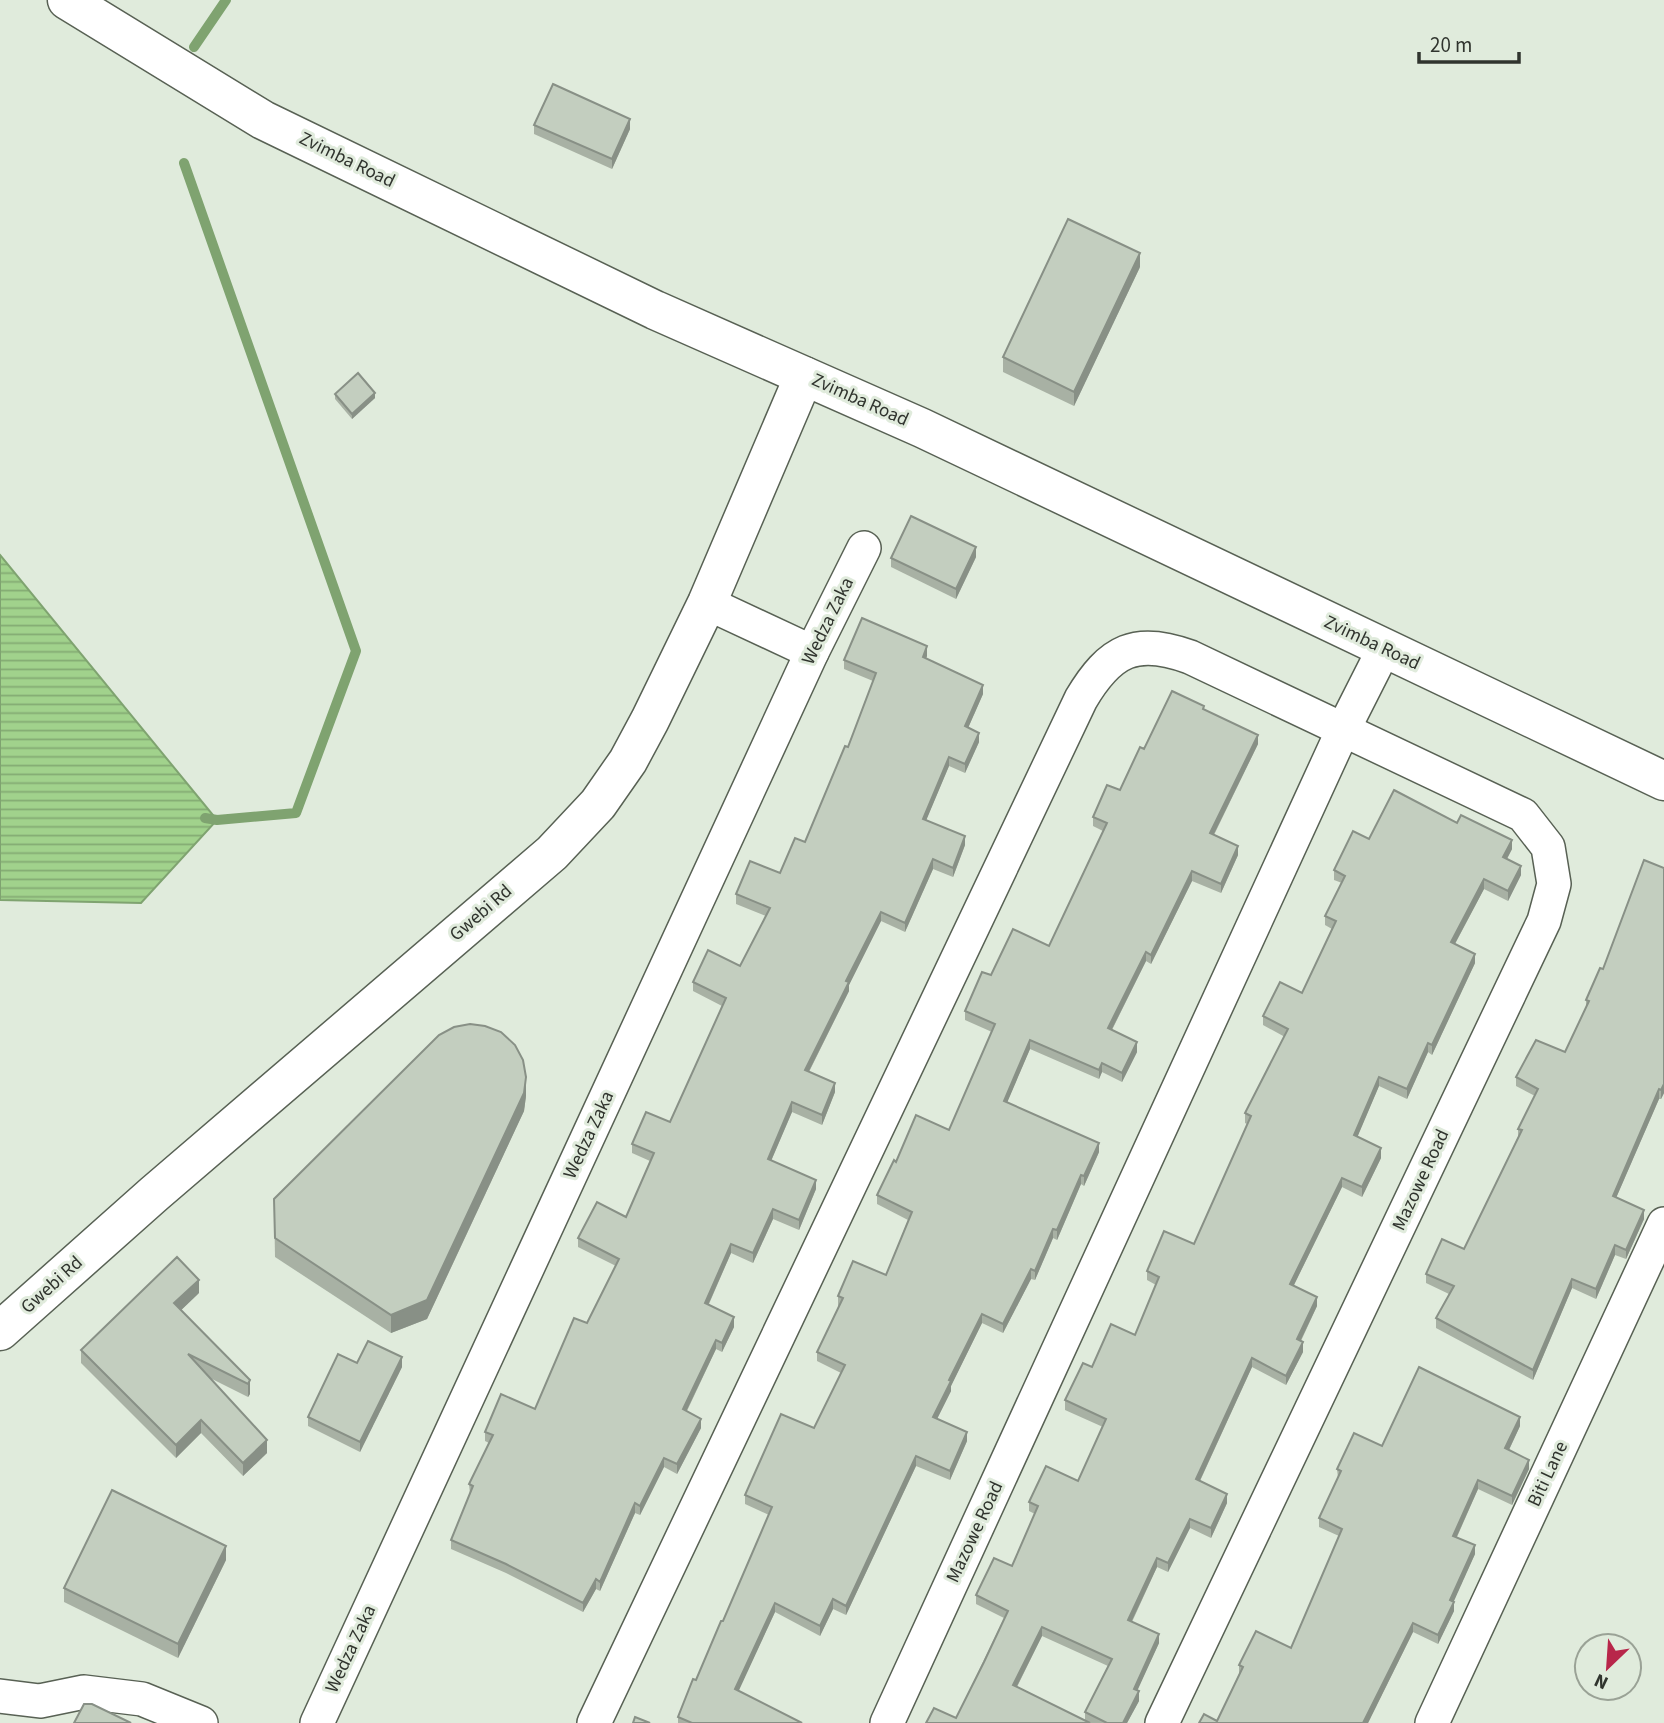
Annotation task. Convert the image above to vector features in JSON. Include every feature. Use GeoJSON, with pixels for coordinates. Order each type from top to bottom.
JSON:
{"type":"FeatureCollection","features":[{"type":"Feature","properties":{"kind":"street","name":"Zvimba Road"},"geometry":{"type":"LineString","coordinates":[[67,0],[263,120],[655,310],[922,428],[1664,781]]}},
{"type":"Feature","properties":{"kind":"street","name":"Gwebi Rd"},"geometry":{"type":"LineString","coordinates":[[0,1331],[154,1194],[552,852],[598,804],[628,761],[707,603],[804,376]]}},
{"type":"Feature","properties":{"kind":"street","name":"Wedza Zaka"},"geometry":{"type":"LineString","coordinates":[[317,1723],[811,652],[864,548]]}},
{"type":"Feature","properties":{"kind":"street"},"geometry":{"type":"LineString","coordinates":[[707,603],[811,652]]}},
{"type":"Feature","properties":{"kind":"street"},"geometry":{"type":"LineString","coordinates":[[594,1723],[1063,736],[1094,677],[1112,657],[1141,648],[1166,648],[1191,657],[1343,730]]}},
{"type":"Feature","properties":{"kind":"street","name":"Mazowe Road"},"geometry":{"type":"LineString","coordinates":[[887,1723],[1343,730],[1384,649]]}},
{"type":"Feature","properties":{"kind":"street","name":"Mazowe Road"},"geometry":{"type":"LineString","coordinates":[[1162,1723],[1544,921],[1554,884],[1548,846],[1522,815],[1343,730]]}},
{"type":"Feature","properties":{"kind":"street","name":"Biti Lane"},"geometry":{"type":"LineString","coordinates":[[1432,1723],[1664,1224]]}},
{"type":"Feature","properties":{"kind":"street"},"geometry":{"type":"LineString","coordinates":[[0,1696],[34,1712],[84,1692],[142,1699],[201,1723]]}},
{"type":"Feature","properties":{"kind":"shaded area"},"geometry":{"type":"Polygon","coordinates":[[[0,555],[217,820],[141,903],[0,900],[0,555]]]}},
{"type":"Feature","properties":{"kind":"building"},"geometry":{"type":"Polygon","coordinates":[[[553,84],[630,119],[612,159],[534,125],[553,84]]]}},
{"type":"Feature","properties":{"kind":"building"},"geometry":{"type":"Polygon","coordinates":[[[1068,219],[1140,253],[1074,392],[1003,357],[1068,219]]]}},
{"type":"Feature","properties":{"kind":"building"},"geometry":{"type":"Polygon","coordinates":[[[358,373],[375,393],[352,414],[335,394],[358,373]]]}},
{"type":"Feature","properties":{"kind":"building"},"geometry":{"type":"Polygon","coordinates":[[[911,516],[976,547],[956,589],[891,558],[911,516]]]}},
{"type":"Feature","properties":{"kind":"building"},"geometry":{"type":"Polygon","coordinates":[[[862,618],[927,646],[923,657],[983,685],[965,726],[979,733],[965,764],[949,757],[923,819],[965,836],[953,868],[933,859],[905,923],[881,912],[846,981],[849,982],[805,1070],[835,1083],[822,1115],[792,1102],[768,1159],[816,1180],[799,1220],[773,1209],[753,1253],[731,1244],[705,1303],[734,1317],[722,1343],[716,1340],[683,1409],[701,1419],[677,1464],[664,1458],[640,1506],[635,1503],[600,1582],[596,1579],[583,1603],[451,1540],[473,1486],[469,1484],[493,1435],[485,1432],[501,1394],[535,1409],[574,1318],[587,1323],[619,1259],[578,1238],[597,1202],[626,1217],[654,1153],[632,1144],[646,1112],[670,1122],[726,998],[693,982],[708,950],[740,966],[770,908],[736,894],[750,861],[780,873],[795,838],[805,842],[845,746],[848,747],[876,673],[844,660],[862,618]]]}},
{"type":"Feature","properties":{"kind":"building"},"geometry":{"type":"Polygon","coordinates":[[[1172,691],[1258,735],[1210,833],[1238,846],[1221,884],[1192,871],[1151,955],[1146,952],[1108,1028],[1137,1042],[1122,1073],[1102,1063],[1099,1070],[1030,1040],[1004,1101],[1099,1143],[1084,1176],[1081,1175],[1057,1230],[1053,1229],[1035,1271],[1031,1269],[1003,1324],[982,1314],[949,1380],[951,1381],[933,1417],[967,1432],[950,1471],[916,1456],[846,1606],[833,1599],[820,1626],[775,1603],[735,1689],[802,1723],[692,1723],[678,1717],[772,1507],[745,1495],[781,1414],[814,1428],[845,1365],[817,1352],[843,1298],[838,1296],[853,1261],[886,1275],[912,1212],[877,1195],[894,1160],[896,1162],[916,1115],[949,1130],[995,1024],[965,1011],[982,972],[991,975],[1013,929],[1049,946],[1107,823],[1093,817],[1107,785],[1120,790],[1140,747],[1144,749],[1172,691]]]}},
{"type":"Feature","properties":{"kind":"building"},"geometry":{"type":"Polygon","coordinates":[[[1394,790],[1457,823],[1461,815],[1512,840],[1503,857],[1521,866],[1508,891],[1484,879],[1451,942],[1475,954],[1432,1045],[1428,1043],[1407,1089],[1379,1077],[1354,1135],[1381,1148],[1362,1187],[1342,1178],[1290,1284],[1317,1297],[1297,1339],[1303,1342],[1286,1376],[1252,1358],[1196,1479],[1227,1494],[1211,1528],[1190,1519],[1168,1563],[1157,1558],[1128,1620],[1159,1634],[1134,1689],[1139,1691],[1123,1723],[1107,1723],[1085,1712],[1112,1659],[1042,1627],[1013,1685],[1090,1723],[926,1723],[934,1708],[956,1718],[1008,1611],[976,1595],[994,1558],[1012,1566],[1038,1506],[1029,1502],[1046,1466],[1078,1481],[1106,1419],[1065,1400],[1083,1363],[1092,1367],[1111,1324],[1135,1335],[1159,1277],[1147,1271],[1164,1231],[1194,1244],[1251,1116],[1245,1113],[1288,1029],[1263,1016],[1280,982],[1302,993],[1336,921],[1325,916],[1345,876],[1334,870],[1353,831],[1369,839],[1394,790]]]}},
{"type":"Feature","properties":{"kind":"building"},"geometry":{"type":"Polygon","coordinates":[[[1644,860],[1664,868],[1664,1084],[1661,1090],[1659,1089],[1613,1196],[1644,1210],[1626,1250],[1615,1245],[1596,1289],[1572,1279],[1533,1370],[1436,1318],[1454,1286],[1426,1274],[1442,1239],[1464,1249],[1522,1130],[1518,1129],[1538,1089],[1516,1077],[1536,1040],[1565,1052],[1589,1001],[1586,1000],[1600,968],[1603,969],[1644,860]]]}},
{"type":"Feature","properties":{"kind":"building"},"geometry":{"type":"Polygon","coordinates":[[[470,1024],[501,1032],[515,1045],[523,1060],[526,1077],[524,1093],[427,1300],[391,1315],[275,1238],[274,1199],[439,1035],[454,1027],[470,1024]]]}},
{"type":"Feature","properties":{"kind":"building"},"geometry":{"type":"Polygon","coordinates":[[[177,1257],[199,1280],[174,1303],[250,1380],[248,1384],[188,1354],[267,1440],[243,1463],[201,1420],[176,1445],[81,1350],[177,1257]]]}},
{"type":"Feature","properties":{"kind":"building"},"geometry":{"type":"Polygon","coordinates":[[[368,1341],[402,1357],[360,1442],[308,1417],[338,1354],[357,1363],[368,1341]]]}},
{"type":"Feature","properties":{"kind":"building"},"geometry":{"type":"Polygon","coordinates":[[[1419,1367],[1520,1417],[1505,1448],[1529,1460],[1512,1496],[1478,1480],[1453,1536],[1475,1545],[1450,1600],[1454,1602],[1438,1635],[1413,1623],[1363,1723],[1199,1723],[1204,1714],[1217,1721],[1243,1667],[1239,1665],[1256,1631],[1291,1648],[1342,1529],[1319,1518],[1341,1471],[1337,1469],[1354,1433],[1382,1446],[1419,1367]]]}},
{"type":"Feature","properties":{"kind":"building"},"geometry":{"type":"Polygon","coordinates":[[[112,1490],[226,1546],[178,1644],[64,1588],[112,1490]]]}},
{"type":"Feature","properties":{"kind":"building"},"geometry":{"type":"Polygon","coordinates":[[[84,1704],[92,1704],[131,1723],[74,1723],[84,1704]]]}},
{"type":"Feature","properties":{"kind":"building"},"geometry":{"type":"Polygon","coordinates":[[[635,1717],[650,1723],[633,1723],[635,1717]]]}},
{"type":"Feature","properties":{"kind":"waterway"},"geometry":{"type":"LineString","coordinates":[[194,47],[226,0]]}},
{"type":"Feature","properties":{"kind":"waterway"},"geometry":{"type":"LineString","coordinates":[[184,163],[356,651],[296,813],[217,820],[205,818]]}}]}
